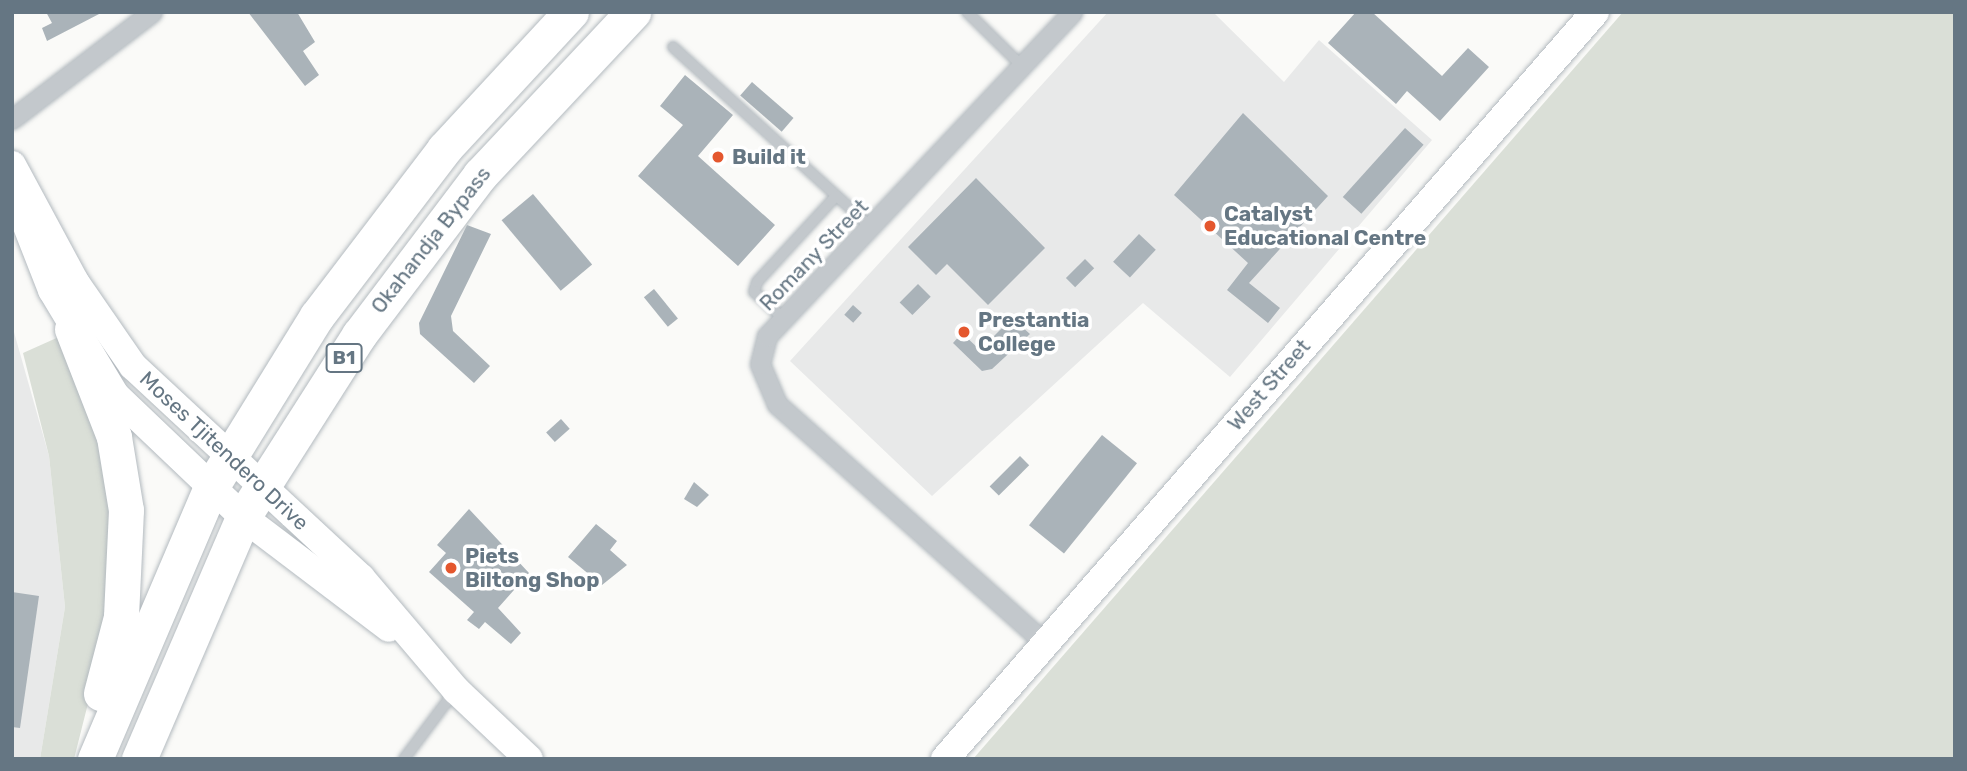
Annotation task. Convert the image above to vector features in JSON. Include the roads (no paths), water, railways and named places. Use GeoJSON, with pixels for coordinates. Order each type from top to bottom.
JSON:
{"type":"FeatureCollection","features":[{"type":"Feature","properties":{"kind":"highway","name":"B1"},"geometry":{"type":"LineString","coordinates":[[95,759],[210,489],[228,455],[377,229],[571,12]]}},
{"type":"Feature","properties":{"kind":"highway","name":"Okahandja Bypass"},"geometry":{"type":"LineString","coordinates":[[139,759],[243,517],[261,485],[414,256],[480,175],[633,12]]}},
{"type":"Feature","properties":{"kind":"highway"},"geometry":{"type":"LineString","coordinates":[[72,329],[114,437],[128,551],[121,617],[89,759]]}},
{"type":"Feature","properties":{"kind":"street"},"geometry":{"type":"LineString","coordinates":[[12,120],[152,12]]}},
{"type":"Feature","properties":{"kind":"street","name":"Romany Street"},"geometry":{"type":"LineString","coordinates":[[1045,643],[777,404],[760,364],[767,336],[873,228],[1072,12]]}},
{"type":"Feature","properties":{"kind":"street","name":"West Street"},"geometry":{"type":"LineString","coordinates":[[945,759],[1595,12]]}},
{"type":"Feature","properties":{"kind":"street","name":"Moses Tjitendero Drive"},"geometry":{"type":"LineString","coordinates":[[12,165],[100,322],[133,366],[361,578],[417,648],[456,690],[529,759]]}},
{"type":"Feature","properties":{"kind":"street","name":"Moses Tjitendero Drive"},"geometry":{"type":"LineString","coordinates":[[12,188],[72,329],[116,395],[210,489],[243,517],[417,648]]}},
{"type":"Feature","properties":{"kind":"lane"},"geometry":{"type":"LineString","coordinates":[[967,12],[1022,66]]}},
{"type":"Feature","properties":{"kind":"lane"},"geometry":{"type":"LineString","coordinates":[[673,47],[873,228]]}},
{"type":"Feature","properties":{"kind":"lane"},"geometry":{"type":"LineString","coordinates":[[783,318],[754,292],[757,282],[836,196]]}},
{"type":"Feature","properties":{"kind":"lane"},"geometry":{"type":"LineString","coordinates":[[404,759],[456,690]]}},
{"type":"Feature","properties":{"kind":"lane"},"geometry":{"type":"LineString","coordinates":[[154,722],[154,759]]}},
{"type":"Feature","properties":{"kind":"place","name":"Build it"},"geometry":{"type":"Point","coordinates":[718,157]}},
{"type":"Feature","properties":{"kind":"place","name":"Catalyst Educational Centre"},"geometry":{"type":"Point","coordinates":[1210,226]}},
{"type":"Feature","properties":{"kind":"place","name":"Prestantia College"},"geometry":{"type":"Point","coordinates":[964,332]}},
{"type":"Feature","properties":{"kind":"place","name":"Piets Biltong Shop"},"geometry":{"type":"Point","coordinates":[451,568]}}]}
